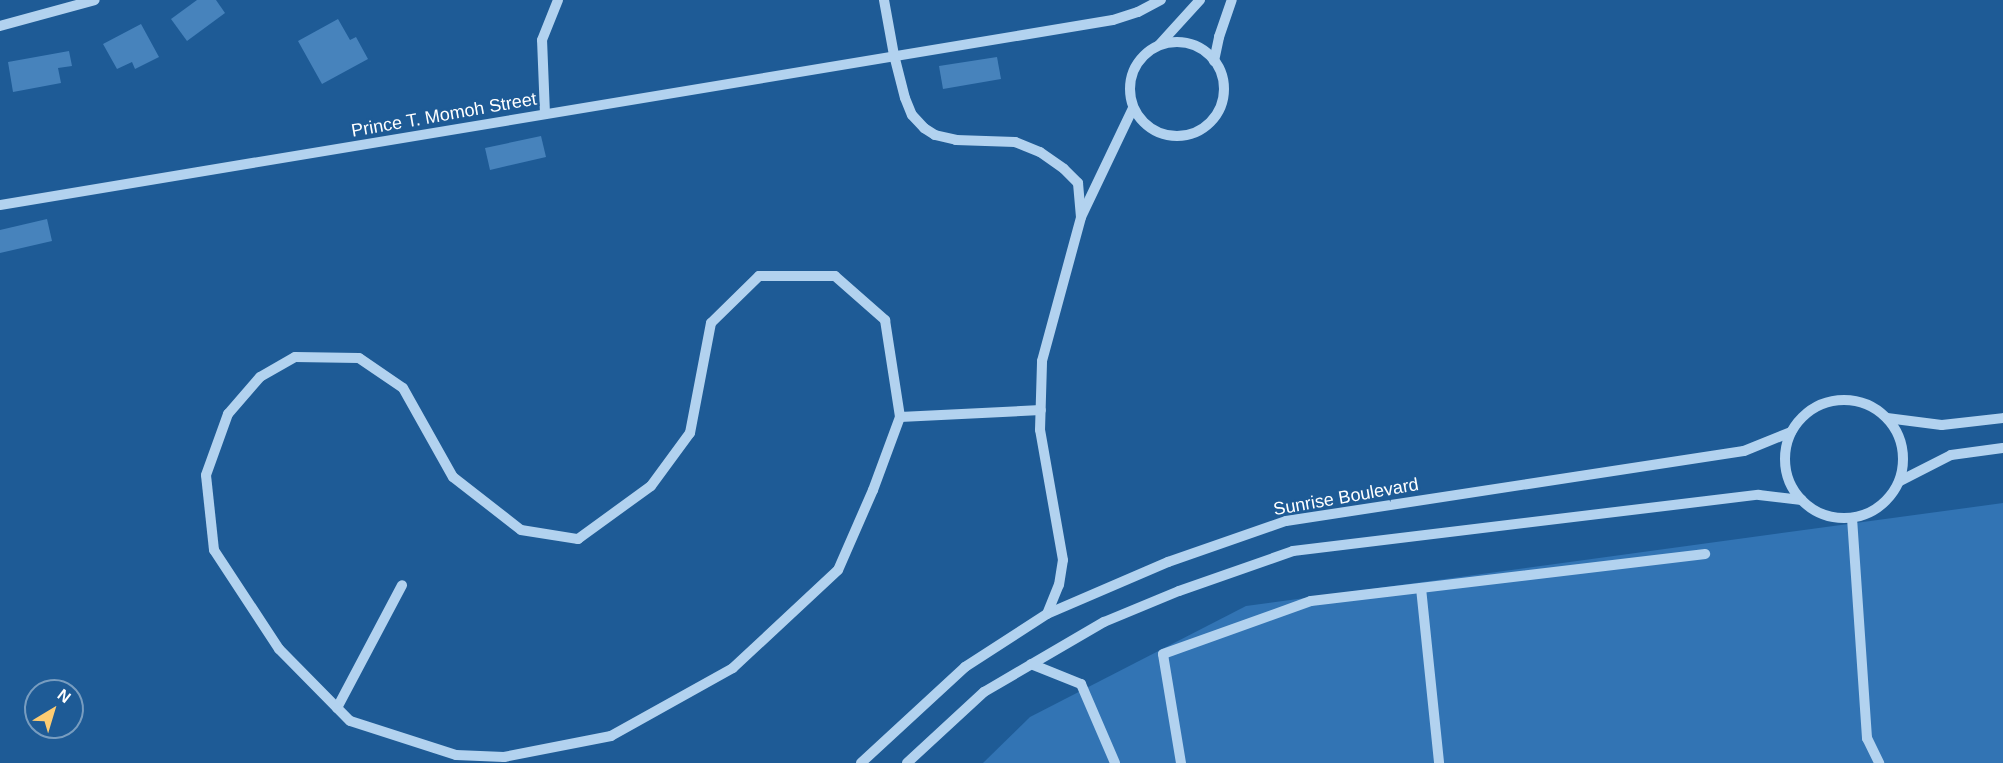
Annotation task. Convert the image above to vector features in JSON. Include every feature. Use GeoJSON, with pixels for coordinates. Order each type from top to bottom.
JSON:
{"type":"FeatureCollection","features":[{"type":"Feature","properties":{"kind":"street"},"geometry":{"type":"LineString","coordinates":[[0,26],[94,0]]}},
{"type":"Feature","properties":{"kind":"street"},"geometry":{"type":"LineString","coordinates":[[545,114],[542,40],[558,0]]}},
{"type":"Feature","properties":{"kind":"street"},"geometry":{"type":"LineString","coordinates":[[884,0],[894,56],[912,115],[924,128],[935,135],[956,140],[1015,142],[1040,152],[1064,169],[1078,183],[1081,217]]}},
{"type":"Feature","properties":{"kind":"street","name":"Prince T. Momoh Street"},"geometry":{"type":"LineString","coordinates":[[0,205],[1113,20],[1138,12],[1161,0]]}},
{"type":"Feature","properties":{"kind":"street"},"geometry":{"type":"LineString","coordinates":[[1158,45],[1173,42],[1188,44],[1202,50],[1214,61],[1222,75],[1224,91],[1221,106],[1212,120],[1200,130],[1185,136],[1169,136],[1154,130],[1142,121],[1133,108],[1130,78],[1136,65],[1146,53],[1158,45],[1200,0]]}},
{"type":"Feature","properties":{"kind":"street"},"geometry":{"type":"LineString","coordinates":[[1214,61],[1219,37],[1233,0]]}},
{"type":"Feature","properties":{"kind":"street"},"geometry":{"type":"LineString","coordinates":[[1047,614],[1059,585],[1063,560],[1040,430],[1042,361],[1081,217],[1133,108]]}},
{"type":"Feature","properties":{"kind":"street"},"geometry":{"type":"LineString","coordinates":[[759,276],[835,276],[885,320],[900,417],[873,490],[838,570],[733,668],[611,736],[503,760],[456,755],[350,721],[279,649],[214,550],[206,475],[228,414],[260,377],[296,357],[359,358],[403,388],[453,477],[521,530],[578,539],[651,486],[690,433],[711,323],[759,276]]}},
{"type":"Feature","properties":{"kind":"street"},"geometry":{"type":"LineString","coordinates":[[1835,400],[1863,403],[1887,418],[1897,431],[1903,448],[1904,465],[1892,495],[1881,506],[1867,514],[1852,518],[1825,514],[1802,500],[1791,486],[1786,469],[1785,450],[1791,432],[1802,417],[1817,406],[1835,400]]}},
{"type":"Feature","properties":{"kind":"street"},"geometry":{"type":"LineString","coordinates":[[900,417],[1041,410]]}},
{"type":"Feature","properties":{"kind":"street"},"geometry":{"type":"LineString","coordinates":[[1887,418],[1942,425],[2003,418]]}},
{"type":"Feature","properties":{"kind":"street","name":"Sunrise Boulevard"},"geometry":{"type":"LineString","coordinates":[[861,763],[965,667],[1047,614],[1168,562],[1286,521],[1744,451],[1791,432]]}},
{"type":"Feature","properties":{"kind":"street"},"geometry":{"type":"LineString","coordinates":[[1899,481],[1951,455],[2003,448]]}},
{"type":"Feature","properties":{"kind":"street"},"geometry":{"type":"LineString","coordinates":[[907,763],[984,692],[1104,622],[1179,591],[1293,551],[1759,495],[1802,500]]}},
{"type":"Feature","properties":{"kind":"street"},"geometry":{"type":"LineString","coordinates":[[1852,518],[1867,738],[1880,763]]}},
{"type":"Feature","properties":{"kind":"street"},"geometry":{"type":"LineString","coordinates":[[1181,763],[1163,654],[1311,602],[1705,554]]}},
{"type":"Feature","properties":{"kind":"street"},"geometry":{"type":"LineString","coordinates":[[338,708],[402,585]]}},
{"type":"Feature","properties":{"kind":"street"},"geometry":{"type":"LineString","coordinates":[[1421,588],[1439,763]]}},
{"type":"Feature","properties":{"kind":"street"},"geometry":{"type":"LineString","coordinates":[[1031,664],[1081,684],[1115,763]]}},
{"type":"Feature","properties":{"kind":"shaded area"},"geometry":{"type":"Polygon","coordinates":[[[2003,503],[2003,763],[983,763],[1030,717],[1246,606],[2003,503]]]}},
{"type":"Feature","properties":{"kind":"building"},"geometry":{"type":"Polygon","coordinates":[[[197,0],[216,0],[225,13],[187,41],[171,19],[197,0]]]}},
{"type":"Feature","properties":{"kind":"building"},"geometry":{"type":"Polygon","coordinates":[[[338,19],[350,40],[356,37],[368,59],[322,84],[298,41],[338,19]]]}},
{"type":"Feature","properties":{"kind":"building"},"geometry":{"type":"Polygon","coordinates":[[[141,24],[159,57],[135,69],[132,62],[117,69],[103,44],[141,24]]]}},
{"type":"Feature","properties":{"kind":"building"},"geometry":{"type":"Polygon","coordinates":[[[69,51],[72,66],[58,68],[61,83],[13,92],[8,62],[69,51]]]}},
{"type":"Feature","properties":{"kind":"building"},"geometry":{"type":"Polygon","coordinates":[[[997,57],[1001,79],[943,89],[939,66],[997,57]]]}},
{"type":"Feature","properties":{"kind":"building"},"geometry":{"type":"Polygon","coordinates":[[[541,136],[546,157],[490,170],[485,148],[541,136]]]}},
{"type":"Feature","properties":{"kind":"building"},"geometry":{"type":"Polygon","coordinates":[[[47,219],[52,241],[0,253],[0,230],[47,219]]]}}]}
